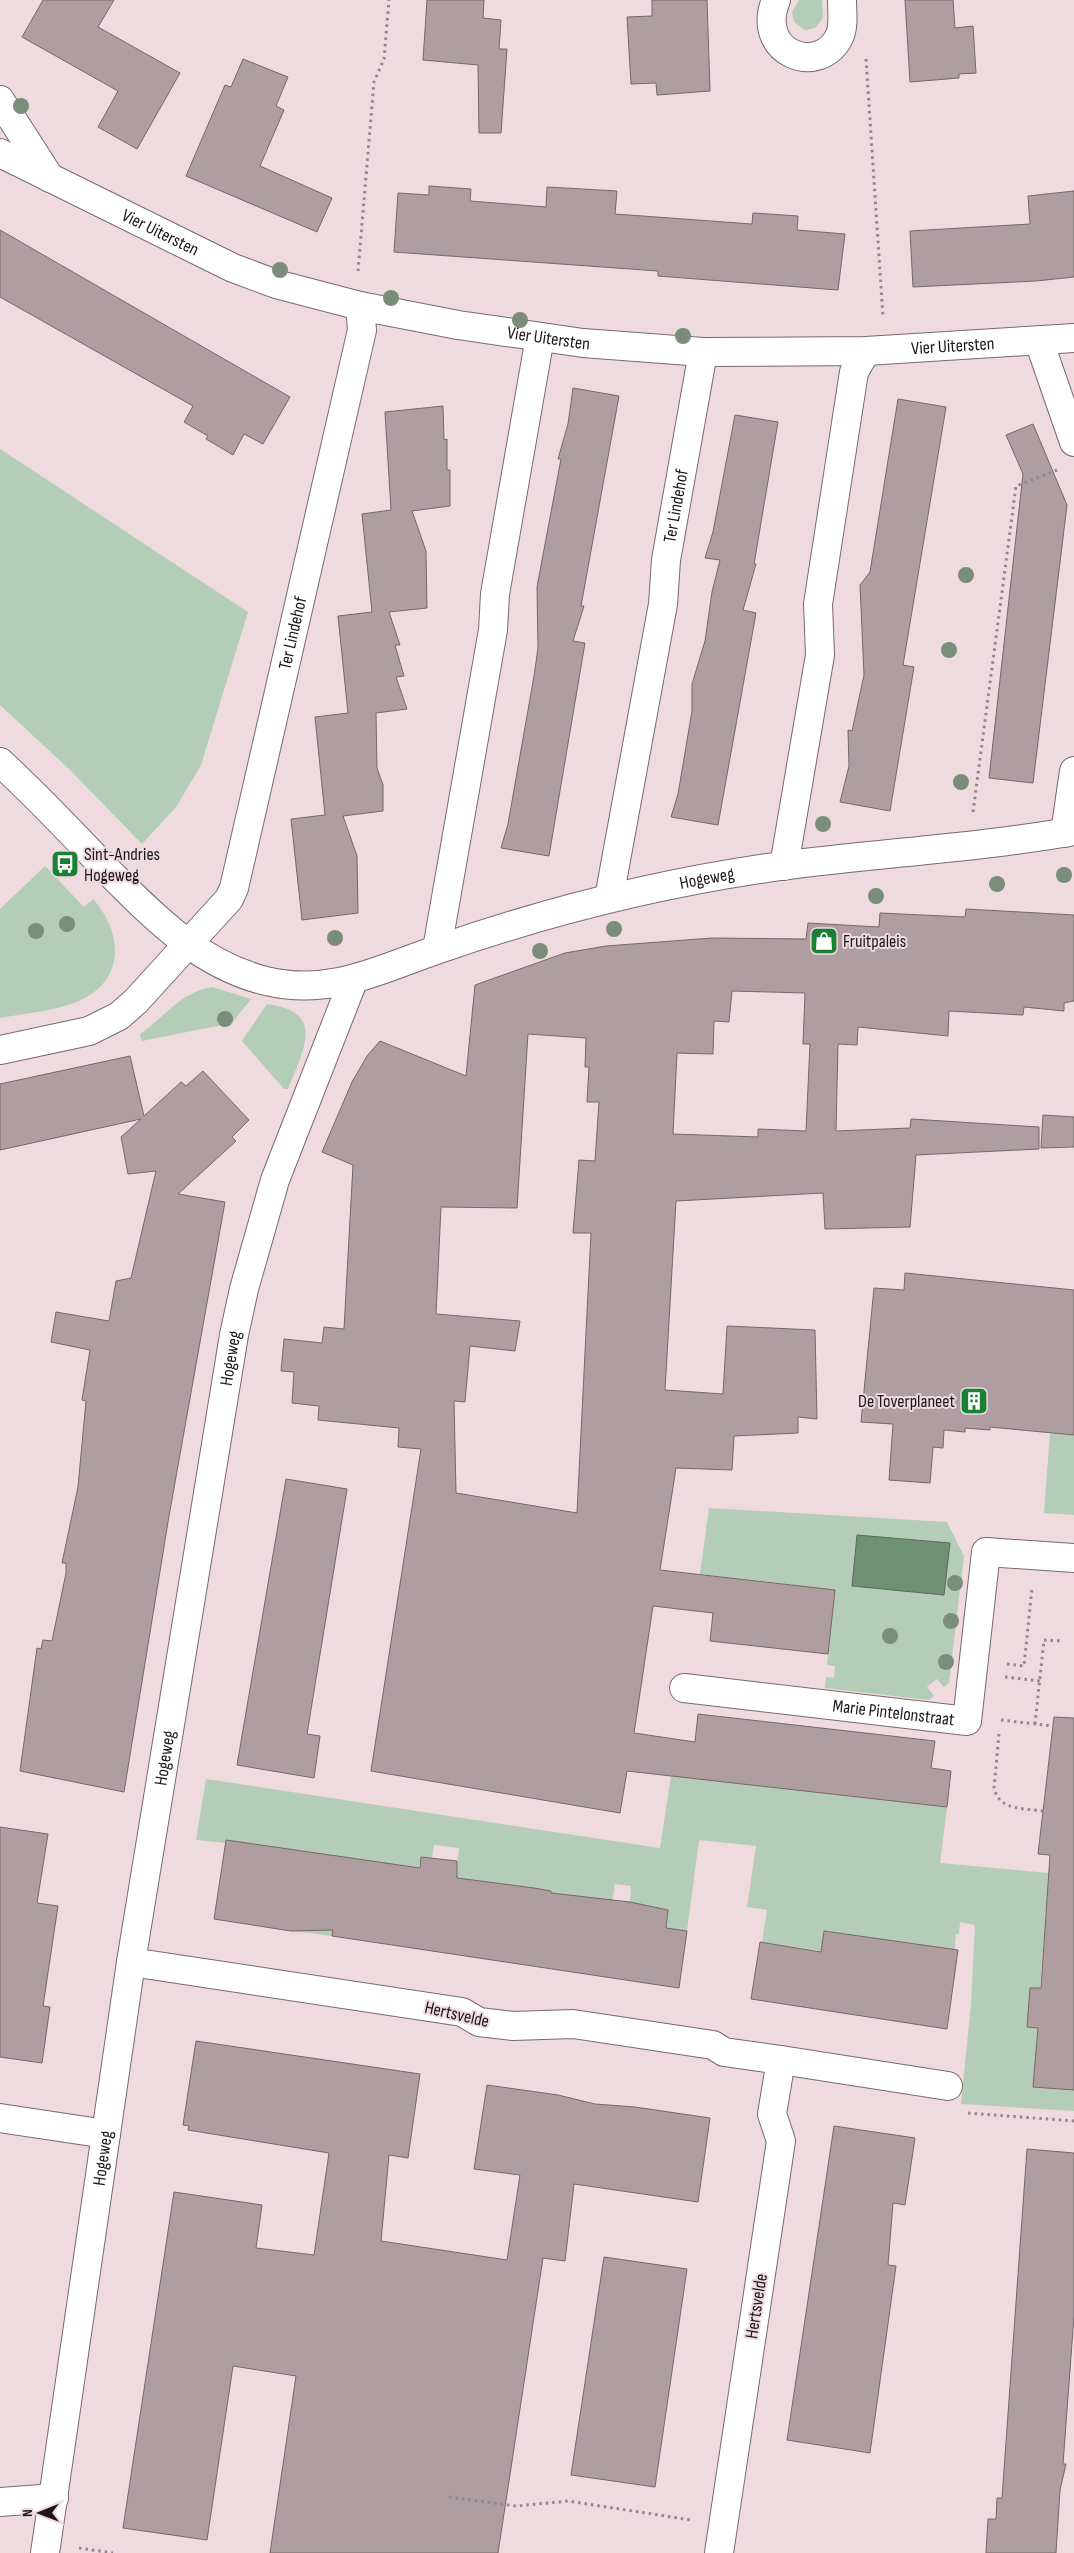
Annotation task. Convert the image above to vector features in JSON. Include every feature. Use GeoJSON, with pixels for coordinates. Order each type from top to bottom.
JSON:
{"type":"FeatureCollection","features":[{"type":"Feature","properties":{"kind":"street"},"geometry":{"type":"LineString","coordinates":[[776,0],[770,19],[772,31],[777,42],[786,51],[799,56],[823,53],[833,45],[840,34],[842,0]]}},
{"type":"Feature","properties":{"kind":"street"},"geometry":{"type":"LineString","coordinates":[[0,100],[51,179]]}},
{"type":"Feature","properties":{"kind":"street","name":"Vier Uitersten"},"geometry":{"type":"LineString","coordinates":[[0,153],[233,268],[276,284],[360,306],[583,343],[703,352],[866,351],[1074,338]]}},
{"type":"Feature","properties":{"kind":"street","name":"Ter Lindehof"},"geometry":{"type":"LineString","coordinates":[[188,945],[229,899],[234,888],[362,330],[360,306]]}},
{"type":"Feature","properties":{"kind":"street"},"geometry":{"type":"LineString","coordinates":[[437,949],[494,630],[495,594],[540,337]]}},
{"type":"Feature","properties":{"kind":"street"},"geometry":{"type":"LineString","coordinates":[[1039,341],[1070,454]]}},
{"type":"Feature","properties":{"kind":"street"},"geometry":{"type":"LineString","coordinates":[[784,866],[820,655],[818,604],[854,372],[866,351]]}},
{"type":"Feature","properties":{"kind":"street","name":"Ter Lindehof"},"geometry":{"type":"LineString","coordinates":[[610,898],[664,604],[666,560],[703,352]]}},
{"type":"Feature","properties":{"kind":"street","name":"Hogeweg"},"geometry":{"type":"LineString","coordinates":[[0,762],[147,910],[188,945],[227,968],[264,981],[300,986],[353,981],[437,949],[507,926],[610,898],[730,874],[784,866],[970,846],[1070,832]]}},
{"type":"Feature","properties":{"kind":"street"},"geometry":{"type":"LineString","coordinates":[[1070,832],[1074,770]]}},
{"type":"Feature","properties":{"kind":"street"},"geometry":{"type":"LineString","coordinates":[[0,1050],[88,1031],[105,1024],[119,1016],[136,1001],[188,945]]}},
{"type":"Feature","properties":{"kind":"street","name":"Hogeweg"},"geometry":{"type":"LineString","coordinates":[[45,2553],[131,1962],[234,1335],[244,1289],[275,1180],[353,981]]}},
{"type":"Feature","properties":{"kind":"street","name":"Marie Pintelonstraat"},"geometry":{"type":"LineString","coordinates":[[684,1688],[967,1721],[986,1552],[1074,1558]]}},
{"type":"Feature","properties":{"kind":"street","name":"Hertsvelde"},"geometry":{"type":"LineString","coordinates":[[131,1962],[462,2012],[479,2022],[514,2026],[573,2024],[713,2045],[724,2052],[948,2086]]}},
{"type":"Feature","properties":{"kind":"street","name":"Hertsvelde"},"geometry":{"type":"LineString","coordinates":[[719,2553],[781,2141],[772,2114],[781,2060]]}},
{"type":"Feature","properties":{"kind":"street"},"geometry":{"type":"LineString","coordinates":[[0,2118],[106,2134]]}},
{"type":"Feature","properties":{"kind":"street"},"geometry":{"type":"LineString","coordinates":[[0,2502],[54,2498]]}},
{"type":"Feature","properties":{"kind":"path"},"geometry":{"type":"LineString","coordinates":[[360,306],[357,283],[374,82],[384,59],[389,0]]}},
{"type":"Feature","properties":{"kind":"path"},"geometry":{"type":"LineString","coordinates":[[840,34],[865,50],[884,316],[866,351]]}},
{"type":"Feature","properties":{"kind":"path"},"geometry":{"type":"LineString","coordinates":[[972,816],[1016,486],[1070,454]]}},
{"type":"Feature","properties":{"kind":"path"},"geometry":{"type":"LineString","coordinates":[[974,1661],[1024,1666],[1033,1583]]}},
{"type":"Feature","properties":{"kind":"path"},"geometry":{"type":"LineString","coordinates":[[1035,1724],[1044,1640],[1063,1641]]}},
{"type":"Feature","properties":{"kind":"path"},"geometry":{"type":"LineString","coordinates":[[967,1716],[1053,1726]]}},
{"type":"Feature","properties":{"kind":"path"},"geometry":{"type":"LineString","coordinates":[[1001,1720],[995,1794],[999,1801],[1006,1806],[1043,1811]]}},
{"type":"Feature","properties":{"kind":"path"},"geometry":{"type":"LineString","coordinates":[[948,2086],[952,2112],[1074,2121]]}},
{"type":"Feature","properties":{"kind":"path"},"geometry":{"type":"LineString","coordinates":[[449,2497],[516,2506],[568,2501],[723,2525]]}},
{"type":"Feature","properties":{"kind":"shaded area"},"geometry":{"type":"Polygon","coordinates":[[[799,0],[822,0],[823,18],[815,28],[805,30],[794,22],[792,12],[799,0]]]}},
{"type":"Feature","properties":{"kind":"shaded area"},"geometry":{"type":"Polygon","coordinates":[[[0,449],[248,612],[201,765],[176,807],[142,844],[69,769],[0,705],[0,449]]]}},
{"type":"Feature","properties":{"kind":"shaded area"},"geometry":{"type":"Polygon","coordinates":[[[45,866],[84,907],[93,899],[102,911],[114,938],[113,966],[107,978],[97,990],[83,999],[53,1009],[0,1018],[0,909],[45,866]]]}},
{"type":"Feature","properties":{"kind":"shaded area"},"geometry":{"type":"Polygon","coordinates":[[[212,987],[251,999],[232,1023],[142,1041],[140,1034],[173,1006],[200,990],[212,987]]]}},
{"type":"Feature","properties":{"kind":"shaded area"},"geometry":{"type":"Polygon","coordinates":[[[267,1004],[286,1008],[298,1015],[304,1024],[306,1035],[304,1047],[288,1089],[284,1089],[242,1041],[267,1004]]]}},
{"type":"Feature","properties":{"kind":"shaded area"},"geometry":{"type":"Polygon","coordinates":[[[1050,1433],[1074,1435],[1074,1515],[1044,1513],[1050,1433]]]}},
{"type":"Feature","properties":{"kind":"shaded area"},"geometry":{"type":"Polygon","coordinates":[[[709,1508],[947,1522],[964,1556],[949,1683],[944,1687],[937,1679],[927,1687],[934,1696],[929,1700],[825,1688],[826,1677],[834,1678],[835,1666],[827,1665],[835,1590],[700,1574],[709,1508]]]}},
{"type":"Feature","properties":{"kind":"shaded area"},"geometry":{"type":"Polygon","coordinates":[[[857,1535],[950,1543],[944,1595],[852,1586],[857,1535]]]}},
{"type":"Feature","properties":{"kind":"shaded area"},"geometry":{"type":"Polygon","coordinates":[[[671,1776],[947,1807],[940,1863],[1049,1873],[1040,1988],[1030,1988],[1027,2027],[1038,2028],[1033,2087],[1074,2090],[1074,2111],[961,2104],[971,2004],[975,1925],[960,1922],[959,1934],[956,1934],[954,1957],[919,1953],[920,1944],[902,1942],[900,1950],[880,1939],[824,1931],[821,1951],[762,1942],[767,1910],[747,1907],[756,1846],[699,1840],[687,1931],[666,1928],[668,1910],[630,1903],[631,1886],[615,1884],[609,1919],[549,1910],[551,1891],[494,1883],[454,1895],[459,1848],[434,1845],[432,1858],[421,1857],[419,1868],[343,1857],[332,1936],[293,1931],[267,1846],[226,1840],[225,1843],[196,1840],[206,1779],[660,1848],[671,1776]]]}},
{"type":"Feature","properties":{"kind":"building"},"geometry":{"type":"Polygon","coordinates":[[[43,0],[114,0],[98,27],[180,73],[137,149],[98,127],[118,91],[22,37],[43,0]]]}},
{"type":"Feature","properties":{"kind":"building"},"geometry":{"type":"Polygon","coordinates":[[[427,0],[484,0],[483,18],[501,20],[499,49],[507,49],[501,133],[479,133],[478,65],[423,60],[427,0]]]}},
{"type":"Feature","properties":{"kind":"building"},"geometry":{"type":"Polygon","coordinates":[[[652,0],[707,0],[710,91],[657,95],[656,83],[631,84],[627,17],[652,16],[652,0]]]}},
{"type":"Feature","properties":{"kind":"building"},"geometry":{"type":"Polygon","coordinates":[[[905,0],[953,0],[955,28],[973,26],[976,73],[959,74],[959,78],[910,82],[905,0]]]}},
{"type":"Feature","properties":{"kind":"building"},"geometry":{"type":"Polygon","coordinates":[[[243,59],[288,77],[276,106],[284,110],[260,166],[332,198],[317,232],[186,176],[225,85],[231,87],[243,59]]]}},
{"type":"Feature","properties":{"kind":"building"},"geometry":{"type":"Polygon","coordinates":[[[429,186],[471,189],[470,201],[546,207],[547,187],[617,191],[615,214],[752,224],[753,213],[798,216],[797,230],[845,234],[838,290],[658,276],[658,271],[394,252],[398,193],[429,195],[429,186]]]}},
{"type":"Feature","properties":{"kind":"building"},"geometry":{"type":"Polygon","coordinates":[[[1074,191],[1074,277],[1036,281],[913,287],[910,231],[1030,224],[1028,196],[1074,191]]]}},
{"type":"Feature","properties":{"kind":"building"},"geometry":{"type":"Polygon","coordinates":[[[0,230],[290,397],[263,444],[244,434],[233,455],[206,439],[208,436],[184,422],[193,406],[0,297],[0,230]]]}},
{"type":"Feature","properties":{"kind":"building"},"geometry":{"type":"Polygon","coordinates":[[[573,388],[619,396],[581,606],[584,606],[573,641],[585,643],[549,856],[501,848],[508,824],[534,676],[538,648],[537,587],[561,459],[558,459],[568,424],[573,388]]]}},
{"type":"Feature","properties":{"kind":"building"},"geometry":{"type":"Polygon","coordinates":[[[898,399],[946,407],[903,665],[914,667],[890,811],[840,802],[849,766],[848,730],[852,731],[864,675],[860,585],[870,572],[898,399]]]}},
{"type":"Feature","properties":{"kind":"building"},"geometry":{"type":"Polygon","coordinates":[[[443,406],[444,440],[447,439],[447,470],[450,470],[450,506],[412,511],[426,551],[427,608],[389,612],[400,645],[395,645],[404,676],[396,677],[407,709],[376,713],[377,768],[383,785],[383,811],[343,816],[357,856],[358,913],[302,920],[291,819],[325,815],[315,717],[348,713],[338,616],[372,612],[362,514],[391,510],[385,412],[443,406]]]}},
{"type":"Feature","properties":{"kind":"building"},"geometry":{"type":"Polygon","coordinates":[[[735,415],[778,422],[754,564],[756,564],[743,610],[756,613],[718,825],[671,817],[678,794],[692,711],[692,684],[705,641],[712,592],[720,560],[705,558],[713,532],[735,415]]]}},
{"type":"Feature","properties":{"kind":"building"},"geometry":{"type":"Polygon","coordinates":[[[1033,424],[1067,505],[1033,783],[989,778],[1023,474],[1006,435],[1033,424]]]}},
{"type":"Feature","properties":{"kind":"building"},"geometry":{"type":"Polygon","coordinates":[[[966,909],[1074,915],[1074,1001],[1064,1003],[1064,1011],[1024,1007],[1023,1015],[949,1011],[948,1036],[858,1027],[857,1045],[838,1044],[836,1131],[910,1128],[911,1119],[1039,1127],[1039,1149],[916,1155],[910,1227],[825,1229],[823,1193],[676,1201],[665,1390],[723,1394],[727,1326],[815,1330],[817,1419],[798,1417],[798,1433],[734,1436],[732,1470],[676,1468],[660,1570],[835,1590],[828,1654],[710,1641],[713,1613],[653,1606],[634,1733],[695,1742],[698,1714],[935,1741],[931,1768],[951,1771],[947,1807],[627,1771],[620,1813],[371,1771],[421,1449],[398,1447],[399,1428],[318,1420],[319,1406],[292,1403],[294,1372],[281,1371],[284,1339],[322,1343],[324,1327],[344,1329],[353,1165],[322,1152],[352,1082],[367,1056],[380,1041],[466,1076],[475,985],[565,953],[606,946],[712,938],[806,939],[808,923],[879,927],[880,913],[965,917],[966,909]],[[732,991],[729,1022],[714,1021],[713,1054],[677,1053],[673,1134],[758,1137],[758,1129],[806,1131],[810,1044],[803,1044],[805,993],[732,991]],[[528,1034],[517,1208],[441,1207],[436,1314],[520,1321],[515,1351],[470,1346],[465,1402],[454,1401],[456,1493],[577,1513],[591,1233],[573,1233],[579,1160],[595,1161],[599,1102],[587,1102],[589,1067],[585,1067],[586,1038],[528,1034]]]}},
{"type":"Feature","properties":{"kind":"building"},"geometry":{"type":"Polygon","coordinates":[[[130,1056],[144,1116],[181,1082],[186,1086],[203,1071],[249,1120],[232,1137],[236,1141],[178,1194],[225,1202],[169,1516],[124,1792],[20,1771],[37,1648],[41,1649],[43,1640],[52,1641],[66,1573],[66,1563],[62,1563],[78,1487],[86,1401],[82,1400],[90,1350],[51,1342],[56,1312],[109,1321],[116,1281],[131,1278],[156,1171],[128,1174],[121,1137],[141,1119],[0,1150],[0,1084],[130,1056]]]}},
{"type":"Feature","properties":{"kind":"building"},"geometry":{"type":"Polygon","coordinates":[[[1043,1115],[1074,1117],[1074,1147],[1041,1148],[1043,1115]]]}},
{"type":"Feature","properties":{"kind":"building","name":"De Toverplaneet"},"geometry":{"type":"Polygon","coordinates":[[[905,1273],[1074,1290],[1074,1435],[990,1427],[990,1430],[965,1428],[965,1432],[944,1430],[943,1448],[933,1447],[930,1483],[889,1480],[893,1424],[861,1422],[874,1288],[904,1290],[905,1273]]]}},
{"type":"Feature","properties":{"kind":"building"},"geometry":{"type":"Polygon","coordinates":[[[286,1479],[347,1489],[307,1734],[320,1736],[314,1778],[237,1765],[286,1479]]]}},
{"type":"Feature","properties":{"kind":"building"},"geometry":{"type":"Polygon","coordinates":[[[1054,1717],[1074,1718],[1074,2090],[1033,2087],[1038,2028],[1027,2027],[1030,1988],[1041,1988],[1050,1855],[1038,1854],[1054,1717]]]}},
{"type":"Feature","properties":{"kind":"building"},"geometry":{"type":"Polygon","coordinates":[[[0,1827],[48,1834],[37,1903],[58,1906],[43,2006],[50,2007],[42,2063],[0,2057],[0,1827]]]}},
{"type":"Feature","properties":{"kind":"building"},"geometry":{"type":"Polygon","coordinates":[[[226,1840],[420,1868],[421,1857],[457,1861],[457,1878],[534,1888],[551,1891],[551,1893],[630,1902],[668,1910],[666,1928],[687,1931],[679,1988],[332,1936],[333,1930],[291,1931],[214,1919],[226,1840]]]}},
{"type":"Feature","properties":{"kind":"building"},"geometry":{"type":"Polygon","coordinates":[[[824,1931],[958,1950],[947,2029],[751,1999],[760,1942],[821,1952],[824,1931]]]}},
{"type":"Feature","properties":{"kind":"building"},"geometry":{"type":"Polygon","coordinates":[[[196,2041],[420,2074],[408,2158],[389,2155],[381,2241],[507,2260],[520,2175],[474,2169],[487,2085],[558,2095],[595,2104],[635,2107],[710,2118],[698,2202],[574,2184],[565,2261],[543,2258],[498,2553],[270,2553],[296,2376],[233,2366],[207,2540],[123,2528],[174,2192],[262,2205],[256,2248],[314,2255],[329,2153],[188,2130],[189,2126],[183,2125],[196,2041]]]}},
{"type":"Feature","properties":{"kind":"building"},"geometry":{"type":"Polygon","coordinates":[[[834,2126],[915,2138],[905,2205],[893,2203],[888,2265],[896,2266],[870,2453],[787,2440],[834,2126]]]}},
{"type":"Feature","properties":{"kind":"building"},"geometry":{"type":"Polygon","coordinates":[[[1027,2149],[1074,2153],[1074,2316],[1063,2464],[1066,2464],[1060,2490],[1056,2553],[986,2553],[988,2519],[996,2519],[997,2498],[1002,2498],[1027,2149]]]}},
{"type":"Feature","properties":{"kind":"building"},"geometry":{"type":"Polygon","coordinates":[[[604,2257],[687,2269],[655,2487],[571,2475],[604,2257]]]}},
{"type":"Feature","properties":{"kind":"place","name":"Sint-Andries Hogeweg"},"geometry":{"type":"Point","coordinates":[65,864]}},
{"type":"Feature","properties":{"kind":"place","name":"Fruitpaleis"},"geometry":{"type":"Point","coordinates":[824,941]}},
{"type":"Feature","properties":{"kind":"place","name":"De Toverplaneet"},"geometry":{"type":"Point","coordinates":[974,1401]}}]}
